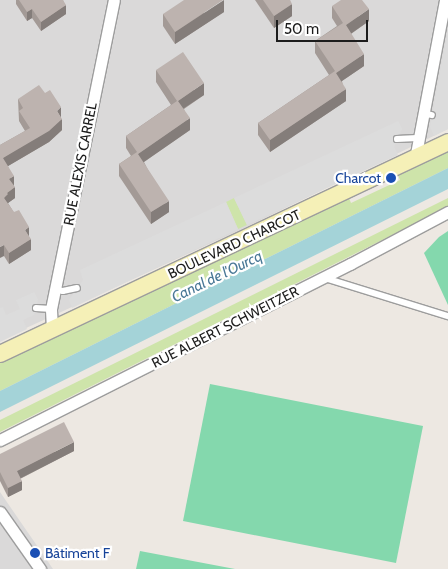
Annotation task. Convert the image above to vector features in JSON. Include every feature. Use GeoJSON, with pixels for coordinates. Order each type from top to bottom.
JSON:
{"type":"FeatureCollection","features":[{"type":"Feature","properties":{"kind":"street","name":"RUE ALEXIS CARREL"},"geometry":{"type":"LineString","coordinates":[[52,329],[51,309],[114,0]]}},
{"type":"Feature","properties":{"kind":"street"},"geometry":{"type":"LineString","coordinates":[[415,159],[417,138],[428,114],[441,45],[445,0]]}},
{"type":"Feature","properties":{"kind":"street","name":"BOULEVARD CHARCOT"},"geometry":{"type":"LineString","coordinates":[[0,354],[448,142]]}},
{"type":"Feature","properties":{"kind":"street","name":"RUE ALBERT SCHWEITZER"},"geometry":{"type":"LineString","coordinates":[[0,440],[323,278],[448,212]]}},
{"type":"Feature","properties":{"kind":"street"},"geometry":{"type":"LineString","coordinates":[[0,512],[40,569]]}},
{"type":"Feature","properties":{"kind":"lane"},"geometry":{"type":"LineString","coordinates":[[398,139],[417,138]]}},
{"type":"Feature","properties":{"kind":"lane"},"geometry":{"type":"LineString","coordinates":[[323,278],[448,316]]}},
{"type":"Feature","properties":{"kind":"lane"},"geometry":{"type":"LineString","coordinates":[[55,289],[63,291],[77,288]]}},
{"type":"Feature","properties":{"kind":"lane"},"geometry":{"type":"LineString","coordinates":[[36,308],[51,309]]}},
{"type":"Feature","properties":{"kind":"shaded area"},"geometry":{"type":"Polygon","coordinates":[[[0,0],[448,0],[448,129],[242,229],[0,340],[0,0]]]}},
{"type":"Feature","properties":{"kind":"shaded area"},"geometry":{"type":"Polygon","coordinates":[[[448,28],[448,129],[434,136],[430,127],[448,28]]]}},
{"type":"Feature","properties":{"kind":"shaded area"},"geometry":{"type":"Polygon","coordinates":[[[398,121],[402,129],[394,147],[398,155],[247,225],[234,198],[398,121]]]}},
{"type":"Feature","properties":{"kind":"shaded area"},"geometry":{"type":"Polygon","coordinates":[[[226,202],[238,229],[72,308],[69,300],[83,280],[80,270],[226,202]]]}},
{"type":"Feature","properties":{"kind":"shaded area"},"geometry":{"type":"Polygon","coordinates":[[[34,292],[38,300],[34,315],[23,320],[27,329],[0,342],[0,308],[3,307],[6,315],[20,309],[16,300],[34,292]]]}},
{"type":"Feature","properties":{"kind":"shaded area"},"geometry":{"type":"Polygon","coordinates":[[[0,492],[53,569],[0,569],[0,492]]]}},
{"type":"Feature","properties":{"kind":"green space"},"geometry":{"type":"Polygon","coordinates":[[[448,151],[448,168],[0,391],[0,362],[349,198],[351,203],[400,180],[398,175],[448,151]]]}},
{"type":"Feature","properties":{"kind":"green space"},"geometry":{"type":"Polygon","coordinates":[[[234,198],[247,225],[238,229],[226,202],[234,198]]]}},
{"type":"Feature","properties":{"kind":"green space"},"geometry":{"type":"Polygon","coordinates":[[[448,198],[448,207],[0,432],[0,420],[448,198]]]}},
{"type":"Feature","properties":{"kind":"green space"},"geometry":{"type":"Polygon","coordinates":[[[448,231],[448,305],[424,253],[439,237],[448,231]]]}},
{"type":"Feature","properties":{"kind":"green space"},"geometry":{"type":"Polygon","coordinates":[[[210,384],[423,426],[396,563],[183,521],[210,384]]]}},
{"type":"Feature","properties":{"kind":"green space"},"geometry":{"type":"Polygon","coordinates":[[[140,551],[235,569],[136,569],[140,551]]]}},
{"type":"Feature","properties":{"kind":"water"},"geometry":{"type":"Polygon","coordinates":[[[448,168],[448,189],[0,412],[0,391],[448,168]]]}},
{"type":"Feature","properties":{"kind":"building"},"geometry":{"type":"Polygon","coordinates":[[[19,0],[63,0],[66,5],[41,22],[32,9],[27,12],[19,0]]]}},
{"type":"Feature","properties":{"kind":"building"},"geometry":{"type":"Polygon","coordinates":[[[184,0],[223,0],[175,32],[163,14],[184,0]]]}},
{"type":"Feature","properties":{"kind":"building"},"geometry":{"type":"Polygon","coordinates":[[[263,0],[290,0],[292,4],[274,16],[263,0]]]}},
{"type":"Feature","properties":{"kind":"building"},"geometry":{"type":"Polygon","coordinates":[[[341,0],[362,0],[369,9],[346,25],[364,54],[336,73],[346,89],[270,140],[258,123],[335,71],[315,41],[343,23],[332,6],[341,0]]]}},
{"type":"Feature","properties":{"kind":"building"},"geometry":{"type":"Polygon","coordinates":[[[183,52],[204,83],[178,101],[190,118],[138,154],[169,201],[151,212],[119,164],[137,152],[126,136],[177,101],[156,70],[183,52]]]}},
{"type":"Feature","properties":{"kind":"building"},"geometry":{"type":"Polygon","coordinates":[[[39,85],[45,93],[50,90],[61,107],[57,111],[62,119],[49,131],[3,158],[14,176],[9,179],[15,187],[4,198],[14,212],[19,210],[29,227],[25,230],[31,239],[9,253],[4,245],[0,247],[0,145],[30,128],[19,111],[23,108],[18,99],[39,85]]]}},
{"type":"Feature","properties":{"kind":"building"},"geometry":{"type":"Polygon","coordinates":[[[64,422],[74,442],[17,471],[22,481],[8,488],[0,472],[0,454],[64,422]]]}},
{"type":"Feature","properties":{"kind":"place","name":"Charcot"},"geometry":{"type":"Point","coordinates":[391,178]}},
{"type":"Feature","properties":{"kind":"place","name":"Bâtiment F"},"geometry":{"type":"Point","coordinates":[35,553]}},
{"type":"Feature","properties":{"kind":"water label","name":"Canal de l'Ourcq"},"geometry":{"type":"Point","coordinates":[217,277]}}]}
